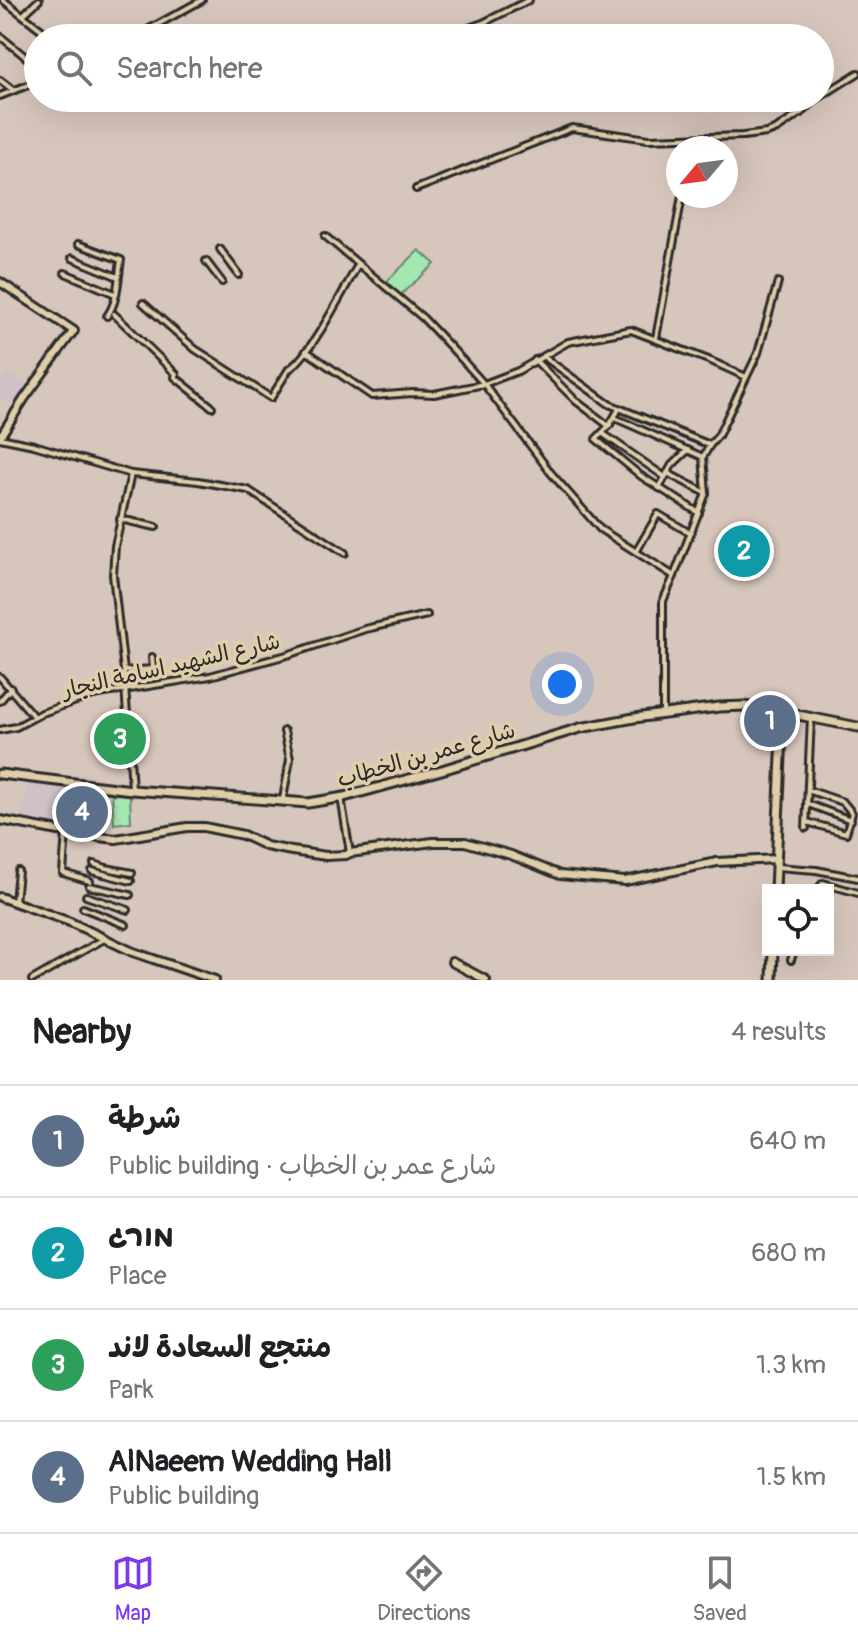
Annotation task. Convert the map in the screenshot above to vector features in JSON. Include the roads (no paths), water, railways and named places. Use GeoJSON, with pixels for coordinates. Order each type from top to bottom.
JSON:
{"type":"FeatureCollection","features":[{"type":"Feature","properties":{"kind":"main road","name":"شارع عمر بن الخطاب"},"geometry":{"type":"LineString","coordinates":[[0,774],[132,790],[316,802],[445,769],[581,727],[663,714],[731,706],[758,707],[858,727]]}},
{"type":"Feature","properties":{"kind":"main road"},"geometry":{"type":"LineString","coordinates":[[775,884],[783,712]]}},
{"type":"Feature","properties":{"kind":"main road"},"geometry":{"type":"LineString","coordinates":[[772,980],[773,956]]}},
{"type":"Feature","properties":{"kind":"street"},"geometry":{"type":"LineString","coordinates":[[3,0],[34,24]]}},
{"type":"Feature","properties":{"kind":"street"},"geometry":{"type":"LineString","coordinates":[[23,15],[39,0]]}},
{"type":"Feature","properties":{"kind":"street"},"geometry":{"type":"LineString","coordinates":[[158,24],[202,0]]}},
{"type":"Feature","properties":{"kind":"street"},"geometry":{"type":"LineString","coordinates":[[480,24],[529,0]]}},
{"type":"Feature","properties":{"kind":"street"},"geometry":{"type":"LineString","coordinates":[[0,36],[24,56]]}},
{"type":"Feature","properties":{"kind":"street"},"geometry":{"type":"LineString","coordinates":[[834,88],[858,73]]}},
{"type":"Feature","properties":{"kind":"street"},"geometry":{"type":"LineString","coordinates":[[0,80],[13,90]]}},
{"type":"Feature","properties":{"kind":"street"},"geometry":{"type":"LineString","coordinates":[[0,96],[24,86]]}},
{"type":"Feature","properties":{"kind":"street"},"geometry":{"type":"LineString","coordinates":[[416,189],[572,128],[648,139],[699,140],[767,133],[802,112]]}},
{"type":"Feature","properties":{"kind":"street"},"geometry":{"type":"LineString","coordinates":[[656,338],[680,208]]}},
{"type":"Feature","properties":{"kind":"street"},"geometry":{"type":"LineString","coordinates":[[325,236],[423,318],[484,384],[551,473],[600,529],[674,576]]}},
{"type":"Feature","properties":{"kind":"street"},"geometry":{"type":"LineString","coordinates":[[78,244],[121,260],[112,310],[107,316]]}},
{"type":"Feature","properties":{"kind":"street"},"geometry":{"type":"LineString","coordinates":[[220,249],[239,275]]}},
{"type":"Feature","properties":{"kind":"street"},"geometry":{"type":"LineString","coordinates":[[72,258],[118,277]]}},
{"type":"Feature","properties":{"kind":"street"},"geometry":{"type":"LineString","coordinates":[[206,261],[222,282]]}},
{"type":"Feature","properties":{"kind":"street"},"geometry":{"type":"LineString","coordinates":[[143,303],[195,349],[271,398],[289,369],[306,351],[358,265]]}},
{"type":"Feature","properties":{"kind":"street"},"geometry":{"type":"LineString","coordinates":[[65,273],[115,294]]}},
{"type":"Feature","properties":{"kind":"street"},"geometry":{"type":"LineString","coordinates":[[0,282],[73,332],[0,438],[131,474],[248,490],[345,553]]}},
{"type":"Feature","properties":{"kind":"street"},"geometry":{"type":"LineString","coordinates":[[663,714],[663,601],[706,493],[703,457],[718,436],[758,353],[778,282]]}},
{"type":"Feature","properties":{"kind":"street"},"geometry":{"type":"LineString","coordinates":[[114,314],[176,374],[175,377],[212,407]]}},
{"type":"Feature","properties":{"kind":"street"},"geometry":{"type":"LineString","coordinates":[[306,351],[372,396],[434,394],[484,384],[518,371],[568,342],[631,330],[746,377]]}},
{"type":"Feature","properties":{"kind":"street"},"geometry":{"type":"LineString","coordinates":[[543,356],[609,404],[710,445]]}},
{"type":"Feature","properties":{"kind":"street"},"geometry":{"type":"LineString","coordinates":[[535,360],[576,401],[609,426]]}},
{"type":"Feature","properties":{"kind":"street"},"geometry":{"type":"LineString","coordinates":[[619,409],[609,426],[596,439],[641,476],[699,513]]}},
{"type":"Feature","properties":{"kind":"street"},"geometry":{"type":"LineString","coordinates":[[615,418],[703,457]]}},
{"type":"Feature","properties":{"kind":"street"},"geometry":{"type":"LineString","coordinates":[[602,433],[666,475],[706,493]]}},
{"type":"Feature","properties":{"kind":"street"},"geometry":{"type":"LineString","coordinates":[[659,488],[672,465],[688,450]]}},
{"type":"Feature","properties":{"kind":"street"},"geometry":{"type":"LineString","coordinates":[[131,474],[115,546],[113,575],[124,671],[132,790]]}},
{"type":"Feature","properties":{"kind":"street"},"geometry":{"type":"LineString","coordinates":[[636,552],[658,514],[690,533]]}},
{"type":"Feature","properties":{"kind":"street"},"geometry":{"type":"LineString","coordinates":[[120,519],[156,527]]}},
{"type":"Feature","properties":{"kind":"street","name":"شارع الشهيد اسامة النجار"},"geometry":{"type":"LineString","coordinates":[[1,729],[16,727],[93,695],[210,676],[365,629],[427,615]]}},
{"type":"Feature","properties":{"kind":"street"},"geometry":{"type":"LineString","coordinates":[[124,671],[153,669],[152,657]]}},
{"type":"Feature","properties":{"kind":"street"},"geometry":{"type":"LineString","coordinates":[[1,680],[34,717]]}},
{"type":"Feature","properties":{"kind":"street"},"geometry":{"type":"LineString","coordinates":[[0,701],[11,688]]}},
{"type":"Feature","properties":{"kind":"street"},"geometry":{"type":"LineString","coordinates":[[806,828],[811,718]]}},
{"type":"Feature","properties":{"kind":"street"},"geometry":{"type":"LineString","coordinates":[[283,802],[290,759],[284,731]]}},
{"type":"Feature","properties":{"kind":"street"},"geometry":{"type":"LineString","coordinates":[[807,822],[846,833],[852,813],[843,802],[808,790]]}},
{"type":"Feature","properties":{"kind":"street"},"geometry":{"type":"LineString","coordinates":[[341,797],[350,853]]}},
{"type":"Feature","properties":{"kind":"street"},"geometry":{"type":"LineString","coordinates":[[808,804],[851,820]]}},
{"type":"Feature","properties":{"kind":"street"},"geometry":{"type":"LineString","coordinates":[[0,820],[43,829],[80,830],[116,839],[204,827],[243,835],[266,846],[326,856],[433,842],[465,842],[511,855],[560,875],[625,881],[714,862],[776,863],[858,878]]}},
{"type":"Feature","properties":{"kind":"street"},"geometry":{"type":"LineString","coordinates":[[66,831],[63,873],[130,895]]}},
{"type":"Feature","properties":{"kind":"street"},"geometry":{"type":"LineString","coordinates":[[94,864],[132,873]]}},
{"type":"Feature","properties":{"kind":"street"},"geometry":{"type":"LineString","coordinates":[[15,902],[18,871]]}},
{"type":"Feature","properties":{"kind":"street"},"geometry":{"type":"LineString","coordinates":[[92,871],[131,881]]}},
{"type":"Feature","properties":{"kind":"street"},"geometry":{"type":"LineString","coordinates":[[834,886],[858,893]]}},
{"type":"Feature","properties":{"kind":"street"},"geometry":{"type":"LineString","coordinates":[[86,896],[128,910]]}},
{"type":"Feature","properties":{"kind":"street"},"geometry":{"type":"LineString","coordinates":[[0,897],[70,922],[133,952],[215,980]]}},
{"type":"Feature","properties":{"kind":"street"},"geometry":{"type":"LineString","coordinates":[[83,908],[126,925]]}},
{"type":"Feature","properties":{"kind":"street"},"geometry":{"type":"LineString","coordinates":[[32,980],[104,939]]}},
{"type":"Feature","properties":{"kind":"street"},"geometry":{"type":"LineString","coordinates":[[791,960],[792,956]]}},
{"type":"Feature","properties":{"kind":"street"},"geometry":{"type":"LineString","coordinates":[[452,962],[486,980]]}},
{"type":"Feature","properties":{"kind":"place","name":"מורג"},"geometry":{"type":"Point","coordinates":[744,551]}},
{"type":"Feature","properties":{"kind":"place","name":"شرطة"},"geometry":{"type":"Point","coordinates":[770,721]}},
{"type":"Feature","properties":{"kind":"place","name":"منتجع السعادة لاند"},"geometry":{"type":"Point","coordinates":[120,739]}},
{"type":"Feature","properties":{"kind":"place","name":"AlNaeem Wedding Hall"},"geometry":{"type":"Point","coordinates":[82,812]}}]}
